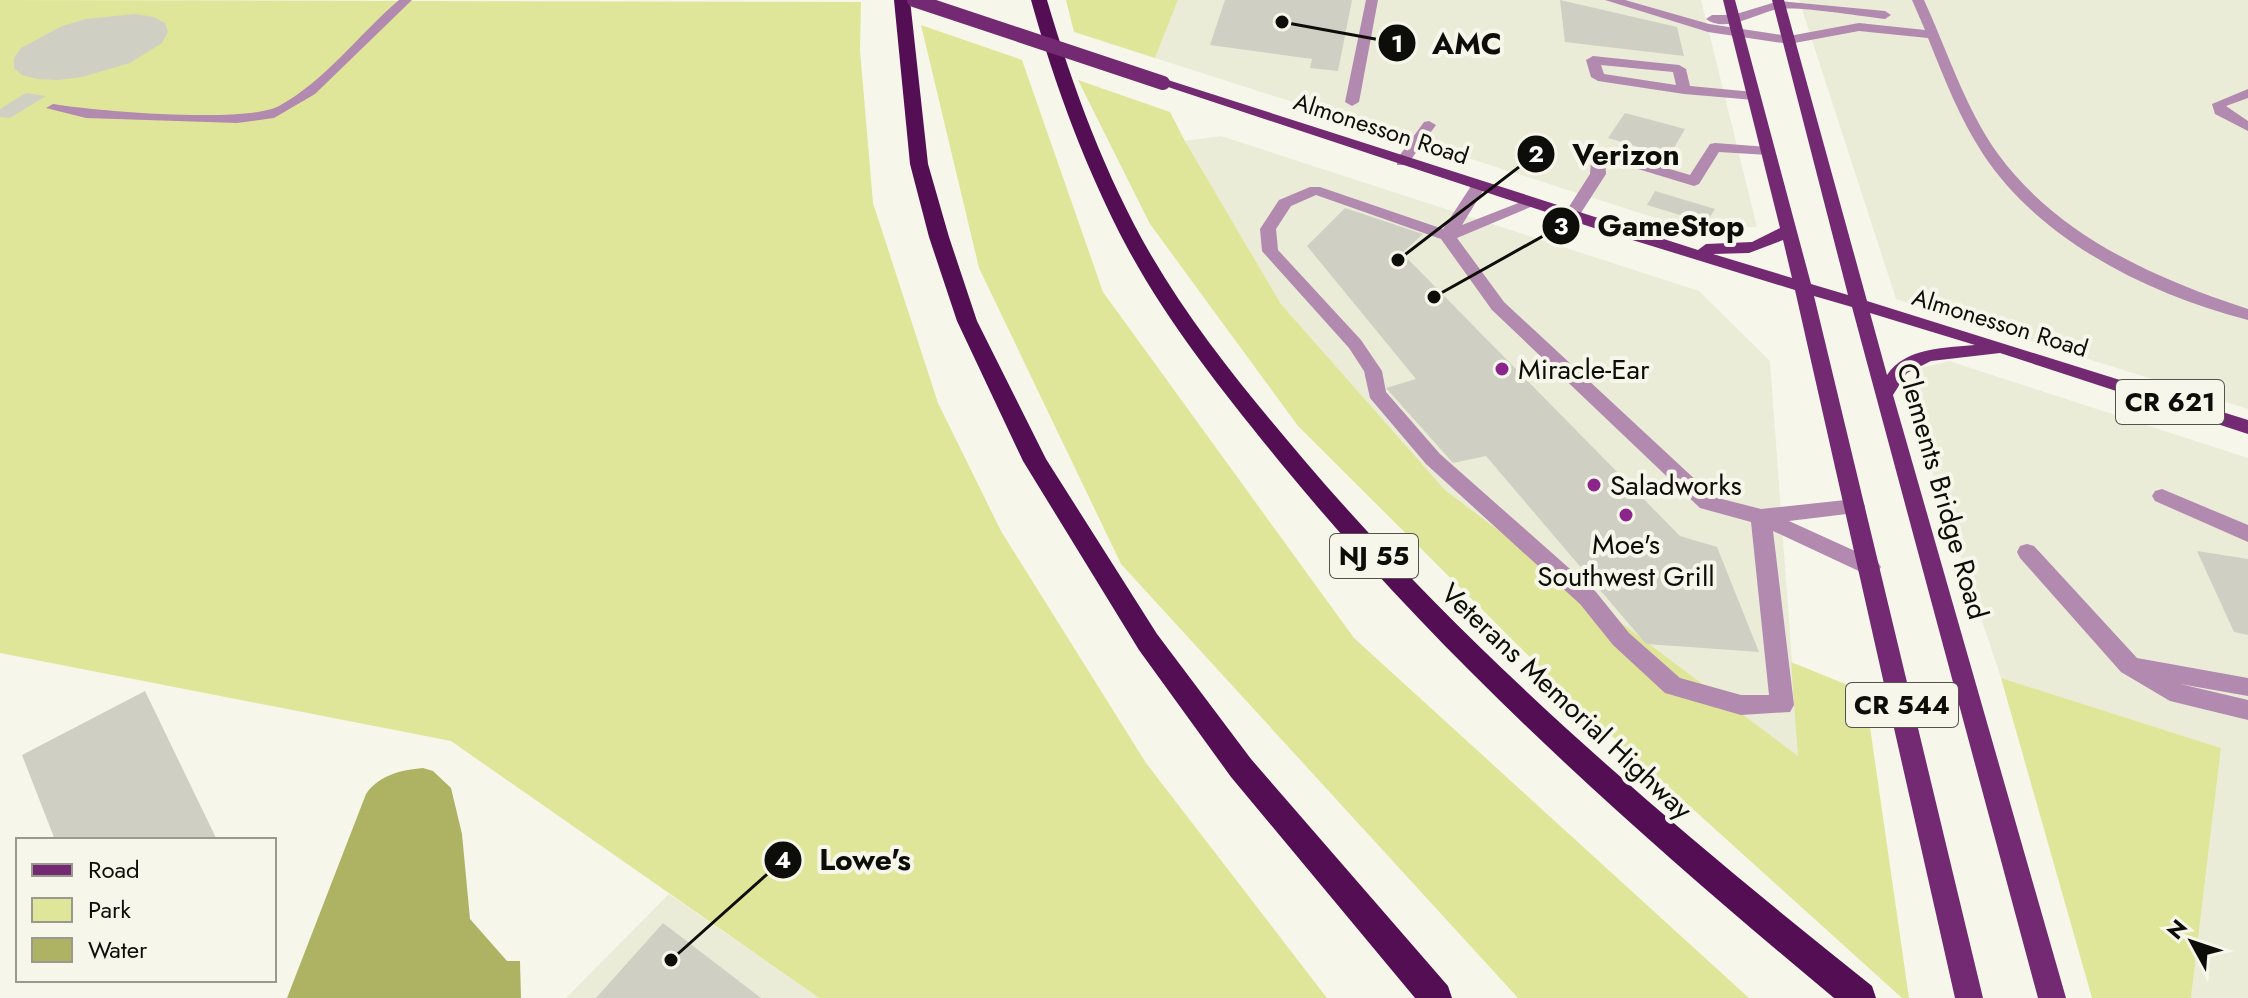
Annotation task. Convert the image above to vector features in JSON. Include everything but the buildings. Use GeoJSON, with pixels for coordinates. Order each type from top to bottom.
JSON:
{"type":"FeatureCollection","features":[{"type":"Feature","properties":{"kind":"highway"},"geometry":{"type":"LineString","coordinates":[[902,0],[919,164],[939,237],[967,321],[1035,461],[1148,642],[1241,768],[1436,998]]}},
{"type":"Feature","properties":{"kind":"highway","name":"Veterans Memorial Highway"},"geometry":{"type":"LineString","coordinates":[[1039,0],[1078,123],[1140,252],[1205,355],[1328,508],[1428,612],[1621,798],[1860,998]]}},
{"type":"Feature","properties":{"kind":"main road","name":"Almonesson Road"},"geometry":{"type":"LineString","coordinates":[[914,0],[1402,162],[2004,348],[2248,427]]}},
{"type":"Feature","properties":{"kind":"main road","name":"CR 544"},"geometry":{"type":"LineString","coordinates":[[1729,0],[1803,287],[1969,998]]}},
{"type":"Feature","properties":{"kind":"main road","name":"Clements Bridge Road"},"geometry":{"type":"LineString","coordinates":[[1779,2],[1857,303],[2052,998]]}},
{"type":"Feature","properties":{"kind":"main road"},"geometry":{"type":"LineString","coordinates":[[1673,248],[1740,251],[1766,244],[1788,230]]}},
{"type":"Feature","properties":{"kind":"main road"},"geometry":{"type":"LineString","coordinates":[[1883,396],[1901,369],[1927,356],[2004,348]]}},
{"type":"Feature","properties":{"kind":"lane"},"geometry":{"type":"LineString","coordinates":[[53,108],[86,114],[237,119],[281,110],[306,94],[406,0]]}},
{"type":"Feature","properties":{"kind":"lane"},"geometry":{"type":"LineString","coordinates":[[1352,102],[1372,0]]}},
{"type":"Feature","properties":{"kind":"lane"},"geometry":{"type":"LineString","coordinates":[[1611,0],[1708,28],[1736,26],[1789,40],[1859,27],[1930,27]]}},
{"type":"Feature","properties":{"kind":"lane"},"geometry":{"type":"LineString","coordinates":[[1918,0],[1989,152],[2003,172],[2040,210],[2087,242],[2150,276],[2248,315]]}},
{"type":"Feature","properties":{"kind":"lane"},"geometry":{"type":"LineString","coordinates":[[1736,26],[1779,2],[1930,27]]}},
{"type":"Feature","properties":{"kind":"lane"},"geometry":{"type":"LineString","coordinates":[[1684,90],[1679,69],[1593,60],[1598,77],[1684,90],[1754,96]]}},
{"type":"Feature","properties":{"kind":"lane"},"geometry":{"type":"LineString","coordinates":[[2248,93],[2219,104],[2220,111],[2248,127]]}},
{"type":"Feature","properties":{"kind":"lane"},"geometry":{"type":"LineString","coordinates":[[1402,162],[1429,125]]}},
{"type":"Feature","properties":{"kind":"lane"},"geometry":{"type":"LineString","coordinates":[[1571,216],[1598,174],[1597,152],[1694,181],[1715,147],[1768,151]]}},
{"type":"Feature","properties":{"kind":"lane"},"geometry":{"type":"LineString","coordinates":[[1447,236],[1478,186]]}},
{"type":"Feature","properties":{"kind":"lane"},"geometry":{"type":"LineString","coordinates":[[1761,517],[1782,705],[1741,705],[1673,686],[1621,639],[1588,598],[1433,459],[1377,394],[1373,371],[1355,344],[1270,251],[1268,229],[1285,203],[1315,190],[1447,236],[1498,306],[1649,452],[1707,503],[1761,517],[1870,567]]}},
{"type":"Feature","properties":{"kind":"lane"},"geometry":{"type":"LineString","coordinates":[[1447,236],[1532,203]]}},
{"type":"Feature","properties":{"kind":"lane"},"geometry":{"type":"LineString","coordinates":[[2162,496],[2247,534]]}},
{"type":"Feature","properties":{"kind":"lane"},"geometry":{"type":"LineString","coordinates":[[1761,517],[1855,506]]}},
{"type":"Feature","properties":{"kind":"lane"},"geometry":{"type":"LineString","coordinates":[[2027,552],[2129,665],[2178,694],[2248,710]]}},
{"type":"Feature","properties":{"kind":"lane"},"geometry":{"type":"LineString","coordinates":[[2129,665],[2168,662],[2248,674]]}},
{"type":"Feature","properties":{"kind":"lane"},"geometry":{"type":"LineString","coordinates":[[2129,665],[2248,687]]}},
{"type":"Feature","properties":{"kind":"lane"},"geometry":{"type":"LineString","coordinates":[[2129,665],[2164,680],[2248,697]]}},
{"type":"Feature","properties":{"kind":"shaded area"},"geometry":{"type":"Polygon","coordinates":[[[1178,0],[1701,0],[1757,227],[1687,228],[1155,58],[1178,0]]]}},
{"type":"Feature","properties":{"kind":"shaded area"},"geometry":{"type":"Polygon","coordinates":[[[1799,0],[2248,0],[2248,409],[1896,299],[1799,0]]]}},
{"type":"Feature","properties":{"kind":"shaded area"},"geometry":{"type":"Polygon","coordinates":[[[1221,136],[1699,291],[1770,361],[1799,757],[1445,490],[1281,304],[1185,141],[1221,136]]]}},
{"type":"Feature","properties":{"kind":"shaded area"},"geometry":{"type":"Polygon","coordinates":[[[1949,361],[2248,458],[2248,998],[2191,998],[2221,748],[2001,678],[1904,387],[1917,369],[1949,361]]]}},
{"type":"Feature","properties":{"kind":"shaded area"},"geometry":{"type":"Polygon","coordinates":[[[669,894],[819,998],[566,998],[669,894]]]}},
{"type":"Feature","properties":{"kind":"green space"},"geometry":{"type":"Polygon","coordinates":[[[0,0],[861,2],[860,50],[873,203],[938,403],[1001,531],[1146,763],[1327,998],[819,998],[451,741],[0,653],[0,0]]]}},
{"type":"Feature","properties":{"kind":"green space"},"geometry":{"type":"Polygon","coordinates":[[[1066,0],[1178,0],[1155,58],[1074,32],[1066,0]]]}},
{"type":"Feature","properties":{"kind":"green space"},"geometry":{"type":"Polygon","coordinates":[[[921,25],[1022,60],[1103,292],[1354,638],[1749,998],[1518,998],[1121,564],[979,268],[921,25]]]}},
{"type":"Feature","properties":{"kind":"green space"},"geometry":{"type":"Polygon","coordinates":[[[1078,80],[1170,112],[1281,304],[1445,490],[1798,756],[1791,662],[1865,692],[1909,998],[1902,998],[1582,709],[1298,426],[1150,224],[1078,80]]]}},
{"type":"Feature","properties":{"kind":"green space"},"geometry":{"type":"Polygon","coordinates":[[[2001,678],[2221,748],[2191,998],[2092,998],[2001,678]]]}},
{"type":"Feature","properties":{"kind":"water"},"geometry":{"type":"Polygon","coordinates":[[[423,768],[433,771],[451,788],[462,834],[470,919],[507,961],[520,961],[521,998],[287,998],[366,794],[377,782],[391,775],[423,768]]]}},
{"type":"Feature","properties":{"kind":"place","name":"AMC"},"geometry":{"type":"Point","coordinates":[1282,22]}},
{"type":"Feature","properties":{"kind":"place","name":"Verizon"},"geometry":{"type":"Point","coordinates":[1398,260]}},
{"type":"Feature","properties":{"kind":"place","name":"GameStop"},"geometry":{"type":"Point","coordinates":[1434,297]}},
{"type":"Feature","properties":{"kind":"place","name":"Miracle-Ear"},"geometry":{"type":"Point","coordinates":[1502,369]}},
{"type":"Feature","properties":{"kind":"place","name":"Saladworks"},"geometry":{"type":"Point","coordinates":[1594,485]}},
{"type":"Feature","properties":{"kind":"place","name":"Moe's Southwest Grill"},"geometry":{"type":"Point","coordinates":[1626,515]}},
{"type":"Feature","properties":{"kind":"place","name":"Lowe's"},"geometry":{"type":"Point","coordinates":[671,960]}}]}
